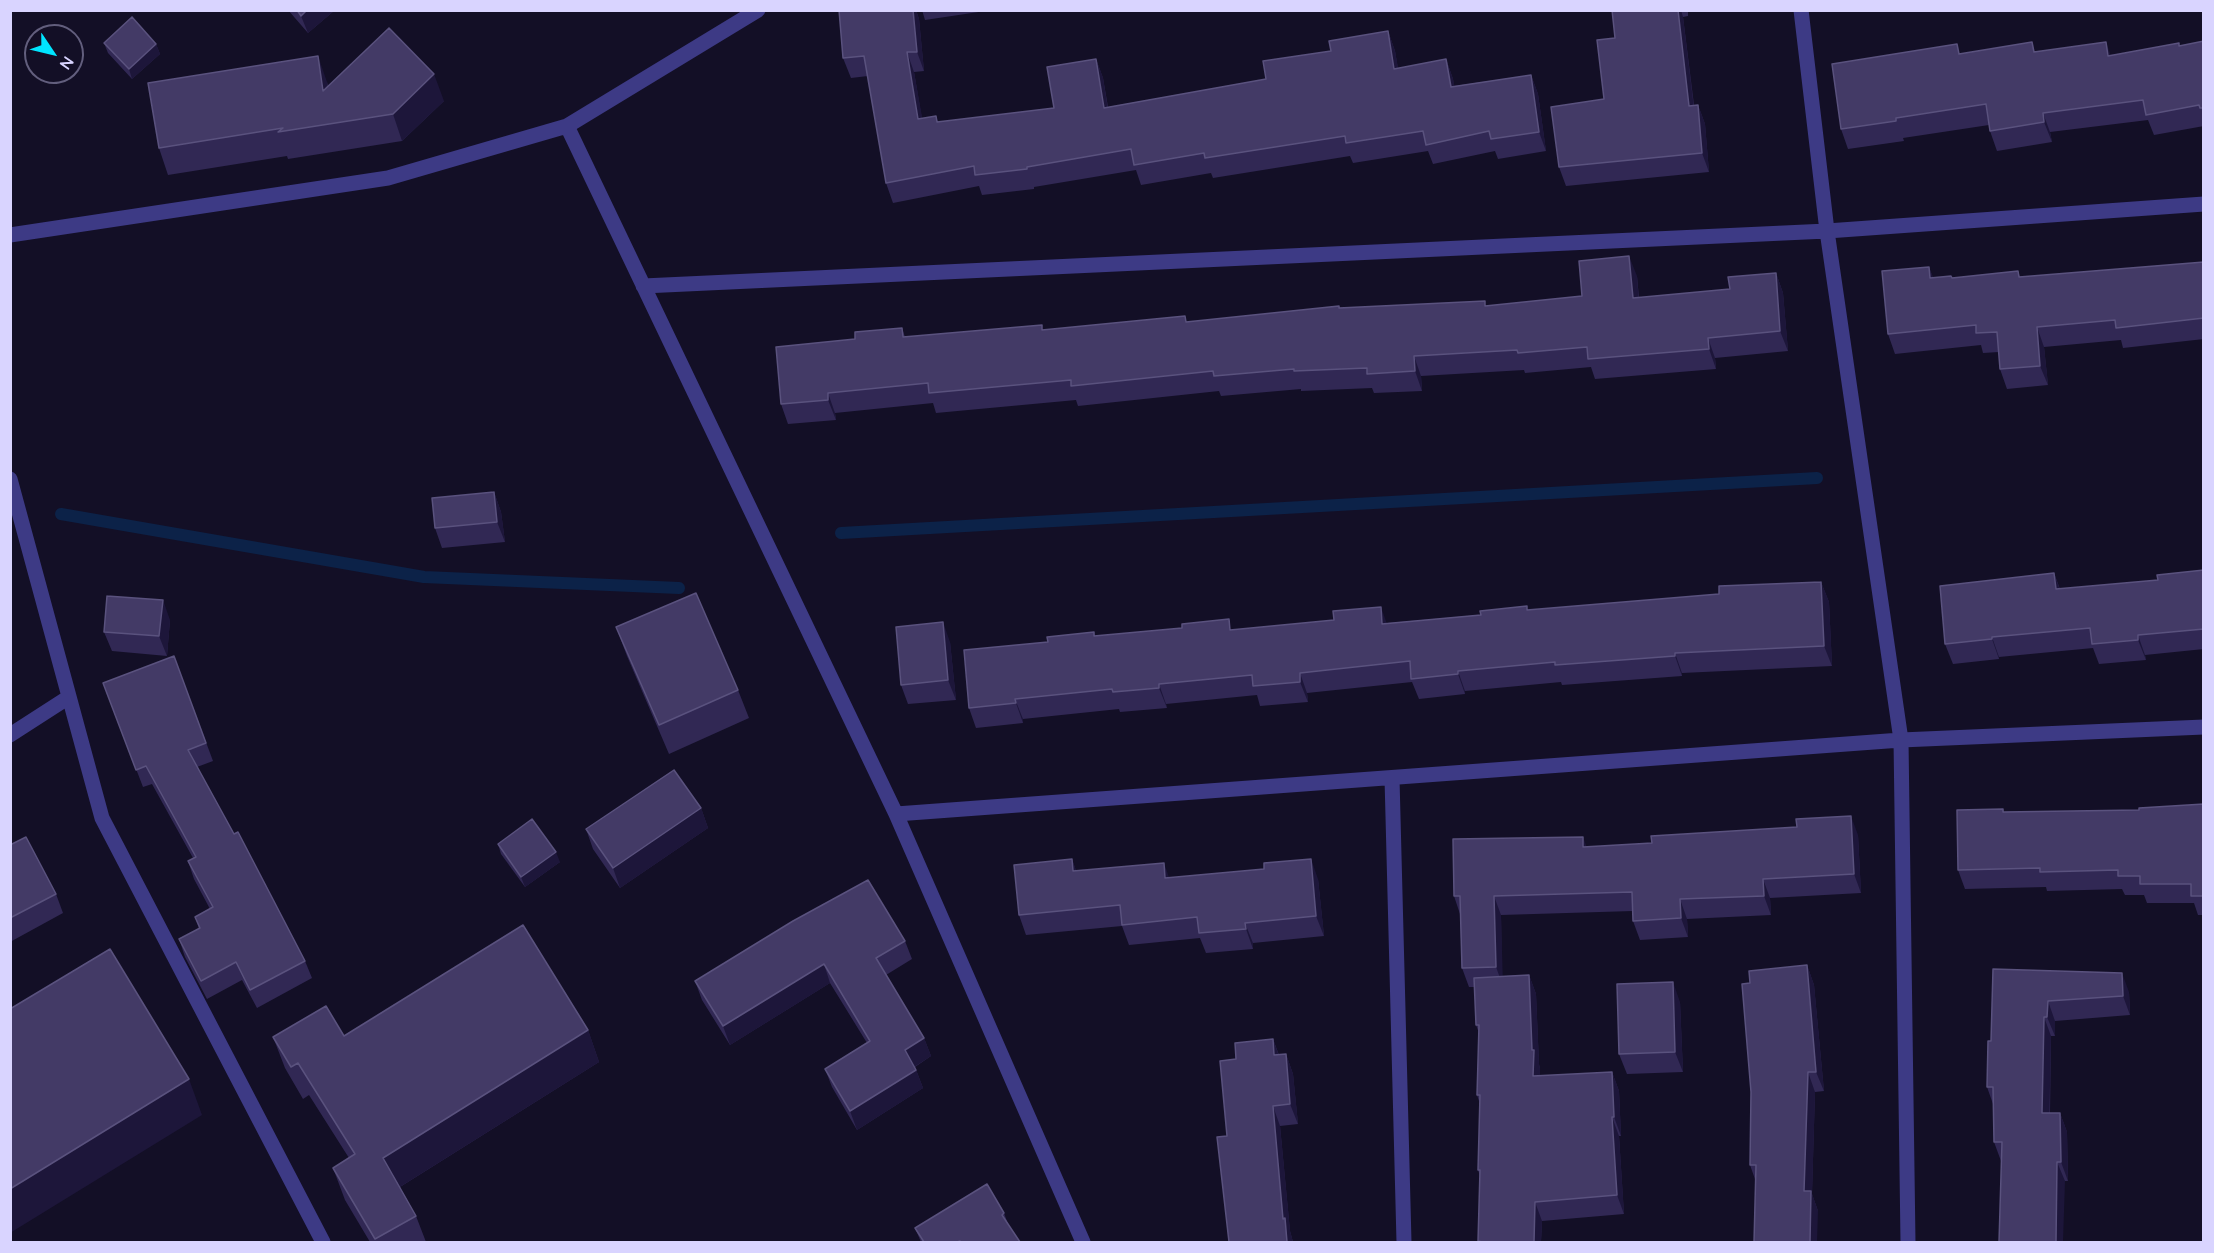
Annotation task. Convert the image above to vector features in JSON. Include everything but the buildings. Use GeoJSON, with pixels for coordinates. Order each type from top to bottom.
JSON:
{"type":"FeatureCollection","features":[{"type":"Feature","properties":{"kind":"street"},"geometry":{"type":"LineString","coordinates":[[10,236],[388,178],[567,126],[758,10]]}},
{"type":"Feature","properties":{"kind":"street"},"geometry":{"type":"LineString","coordinates":[[1801,10],[1827,231],[1901,740],[1908,1242]]}},
{"type":"Feature","properties":{"kind":"street"},"geometry":{"type":"LineString","coordinates":[[567,126],[896,814],[1083,1242]]}},
{"type":"Feature","properties":{"kind":"street"},"geometry":{"type":"LineString","coordinates":[[643,286],[1827,231],[2204,204]]}},
{"type":"Feature","properties":{"kind":"street"},"geometry":{"type":"LineString","coordinates":[[10,479],[102,818],[323,1242]]}},
{"type":"Feature","properties":{"kind":"street"},"geometry":{"type":"LineString","coordinates":[[10,735],[69,697]]}},
{"type":"Feature","properties":{"kind":"street"},"geometry":{"type":"LineString","coordinates":[[896,814],[1901,740],[2204,727]]}},
{"type":"Feature","properties":{"kind":"street"},"geometry":{"type":"LineString","coordinates":[[1392,778],[1404,1242]]}},
{"type":"Feature","properties":{"kind":"waterway"},"geometry":{"type":"LineString","coordinates":[[841,533],[1817,478]]}},
{"type":"Feature","properties":{"kind":"waterway"},"geometry":{"type":"LineString","coordinates":[[61,514],[424,577],[679,588]]}}]}
